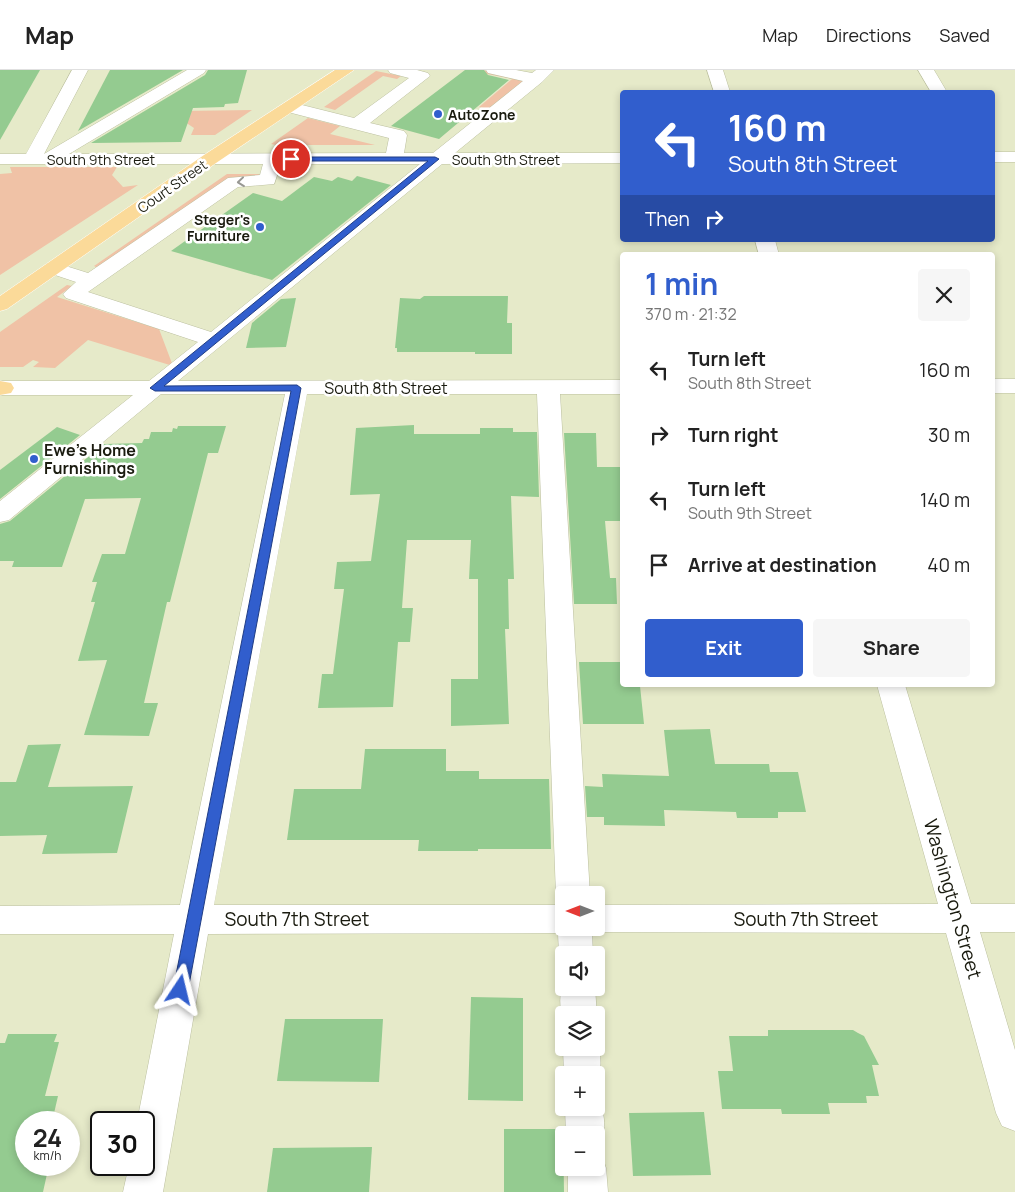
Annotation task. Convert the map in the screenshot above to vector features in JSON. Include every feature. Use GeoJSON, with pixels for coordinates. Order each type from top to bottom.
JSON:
{"type":"FeatureCollection","features":[{"type":"Feature","properties":{"kind":"main road","name":"Court Street"},"geometry":{"type":"LineString","coordinates":[[0,305],[210,160],[346,70]]}},
{"type":"Feature","properties":{"kind":"street"},"geometry":{"type":"LineString","coordinates":[[40,159],[80,70]]}},
{"type":"Feature","properties":{"kind":"street"},"geometry":{"type":"LineString","coordinates":[[40,159],[198,70]]}},
{"type":"Feature","properties":{"kind":"street"},"geometry":{"type":"LineString","coordinates":[[357,124],[422,76],[396,70]]}},
{"type":"Feature","properties":{"kind":"street"},"geometry":{"type":"LineString","coordinates":[[494,70],[540,75]]}},
{"type":"Feature","properties":{"kind":"street"},"geometry":{"type":"LineString","coordinates":[[511,70],[540,75]]}},
{"type":"Feature","properties":{"kind":"street"},"geometry":{"type":"LineString","coordinates":[[715,70],[721,90]]}},
{"type":"Feature","properties":{"kind":"street"},"geometry":{"type":"LineString","coordinates":[[926,70],[938,90]]}},
{"type":"Feature","properties":{"kind":"street"},"geometry":{"type":"LineString","coordinates":[[0,514],[540,75]]}},
{"type":"Feature","properties":{"kind":"street"},"geometry":{"type":"LineString","coordinates":[[290,107],[398,135],[394,159]]}},
{"type":"Feature","properties":{"kind":"street"},"geometry":{"type":"LineString","coordinates":[[995,157],[1015,157]]}},
{"type":"Feature","properties":{"kind":"street","name":"South 9th Street"},"geometry":{"type":"LineString","coordinates":[[0,159],[620,158]]}},
{"type":"Feature","properties":{"kind":"street"},"geometry":{"type":"LineString","coordinates":[[214,340],[73,294],[234,182],[268,180],[273,159]]}},
{"type":"Feature","properties":{"kind":"street"},"geometry":{"type":"LineString","coordinates":[[53,268],[91,280]]}},
{"type":"Feature","properties":{"kind":"street"},"geometry":{"type":"LineString","coordinates":[[995,386],[1015,386]]}},
{"type":"Feature","properties":{"kind":"street"},"geometry":{"type":"LineString","coordinates":[[548,387],[573,886]]}},
{"type":"Feature","properties":{"kind":"street","name":"South 8th Street"},"geometry":{"type":"LineString","coordinates":[[1,388],[620,387]]}},
{"type":"Feature","properties":{"kind":"street"},"geometry":{"type":"LineString","coordinates":[[143,1192],[297,388]]}},
{"type":"Feature","properties":{"kind":"street","name":"Washington Street"},"geometry":{"type":"LineString","coordinates":[[893,687],[1015,1113]]}},
{"type":"Feature","properties":{"kind":"street","name":"South 7th Street"},"geometry":{"type":"LineString","coordinates":[[605,919],[1015,918]]}},
{"type":"Feature","properties":{"kind":"street","name":"South 7th Street"},"geometry":{"type":"LineString","coordinates":[[0,920],[555,919]]}},
{"type":"Feature","properties":{"kind":"street"},"geometry":{"type":"LineString","coordinates":[[587,1176],[588,1192]]}},
{"type":"Feature","properties":{"kind":"shaded area"},"geometry":{"type":"Polygon","coordinates":[[[467,70],[481,70],[526,79],[491,110],[479,107],[512,79],[467,70]]]}},
{"type":"Feature","properties":{"kind":"shaded area"},"geometry":{"type":"Polygon","coordinates":[[[376,71],[401,76],[397,79],[383,76],[335,110],[324,107],[376,71]]]}},
{"type":"Feature","properties":{"kind":"shaded area"},"geometry":{"type":"Polygon","coordinates":[[[252,110],[215,135],[191,135],[194,128],[182,120],[182,111],[252,110]]]}},
{"type":"Feature","properties":{"kind":"shaded area"},"geometry":{"type":"Polygon","coordinates":[[[308,118],[340,126],[330,134],[375,145],[271,144],[308,118]]]}},
{"type":"Feature","properties":{"kind":"shaded area"},"geometry":{"type":"Polygon","coordinates":[[[10,167],[117,167],[112,175],[123,187],[138,185],[0,275],[0,174],[12,173],[10,167]]]}},
{"type":"Feature","properties":{"kind":"shaded area"},"geometry":{"type":"Polygon","coordinates":[[[227,174],[259,174],[259,177],[230,178],[98,268],[94,266],[227,174]]]}},
{"type":"Feature","properties":{"kind":"shaded area"},"geometry":{"type":"Polygon","coordinates":[[[67,285],[72,286],[57,297],[159,329],[173,366],[88,340],[55,368],[33,367],[39,362],[33,360],[23,367],[0,367],[0,332],[67,285]]]}},
{"type":"Feature","properties":{"kind":"building"},"geometry":{"type":"Polygon","coordinates":[[[0,70],[40,70],[0,140],[0,70]]]}},
{"type":"Feature","properties":{"kind":"building"},"geometry":{"type":"Polygon","coordinates":[[[110,70],[183,70],[78,131],[110,70]]]}},
{"type":"Feature","properties":{"kind":"building"},"geometry":{"type":"Polygon","coordinates":[[[208,70],[247,70],[238,103],[225,104],[224,107],[193,108],[181,142],[91,143],[205,75],[208,70]]]}},
{"type":"Feature","properties":{"kind":"building"},"geometry":{"type":"Polygon","coordinates":[[[465,70],[484,70],[488,75],[509,80],[439,139],[391,126],[465,70]]]}},
{"type":"Feature","properties":{"kind":"building"},"geometry":{"type":"Polygon","coordinates":[[[357,176],[391,185],[272,280],[171,251],[253,193],[282,201],[314,177],[332,181],[338,177],[352,181],[357,176]]]}},
{"type":"Feature","properties":{"kind":"building"},"geometry":{"type":"Polygon","coordinates":[[[424,296],[508,296],[507,323],[512,323],[512,354],[397,352],[397,348],[395,348],[400,298],[420,299],[424,296]]]}},
{"type":"Feature","properties":{"kind":"building"},"geometry":{"type":"Polygon","coordinates":[[[296,298],[286,347],[246,348],[252,323],[281,299],[296,298]]]}},
{"type":"Feature","properties":{"kind":"building"},"geometry":{"type":"Polygon","coordinates":[[[414,425],[414,434],[480,434],[480,428],[513,428],[513,432],[537,432],[539,497],[511,496],[514,579],[508,579],[509,629],[505,629],[509,724],[451,726],[451,679],[478,679],[478,579],[469,579],[471,540],[407,540],[402,608],[413,608],[410,642],[398,642],[393,707],[318,708],[322,674],[333,674],[344,589],[334,589],[337,562],[371,561],[380,494],[350,495],[356,428],[414,425]]]}},
{"type":"Feature","properties":{"kind":"building"},"geometry":{"type":"Polygon","coordinates":[[[178,426],[226,426],[218,453],[208,453],[170,602],[167,602],[144,703],[158,703],[149,736],[84,735],[107,660],[78,661],[95,602],[91,602],[97,582],[92,582],[102,554],[125,554],[141,498],[85,499],[62,567],[12,567],[14,561],[0,561],[0,524],[10,521],[104,444],[142,443],[144,439],[149,439],[151,432],[172,432],[173,428],[177,429],[178,426]]]}},
{"type":"Feature","properties":{"kind":"building"},"geometry":{"type":"Polygon","coordinates":[[[57,427],[80,435],[0,499],[0,470],[57,427]]]}},
{"type":"Feature","properties":{"kind":"building"},"geometry":{"type":"Polygon","coordinates":[[[564,433],[596,433],[597,467],[620,467],[620,521],[605,521],[610,578],[616,578],[617,604],[574,604],[564,433]]]}},
{"type":"Feature","properties":{"kind":"building"},"geometry":{"type":"Polygon","coordinates":[[[579,662],[620,662],[620,687],[640,687],[644,724],[583,724],[579,662]]]}},
{"type":"Feature","properties":{"kind":"building"},"geometry":{"type":"Polygon","coordinates":[[[710,729],[715,764],[769,764],[770,772],[798,772],[806,812],[778,812],[778,818],[737,818],[736,812],[664,810],[665,826],[604,825],[604,817],[587,817],[585,786],[603,787],[602,774],[669,776],[664,730],[710,729]]]}},
{"type":"Feature","properties":{"kind":"building"},"geometry":{"type":"Polygon","coordinates":[[[61,744],[48,787],[133,786],[117,853],[42,854],[47,835],[0,836],[0,782],[16,782],[28,745],[61,744]]]}},
{"type":"Feature","properties":{"kind":"building"},"geometry":{"type":"Polygon","coordinates":[[[365,749],[446,749],[446,771],[479,771],[479,779],[549,779],[551,849],[418,851],[419,840],[287,840],[294,789],[361,789],[365,749]]]}},
{"type":"Feature","properties":{"kind":"building"},"geometry":{"type":"Polygon","coordinates":[[[471,997],[523,998],[523,1101],[468,1100],[471,997]]]}},
{"type":"Feature","properties":{"kind":"building"},"geometry":{"type":"Polygon","coordinates":[[[285,1019],[383,1019],[379,1082],[277,1081],[285,1019]]]}},
{"type":"Feature","properties":{"kind":"building"},"geometry":{"type":"Polygon","coordinates":[[[768,1030],[853,1030],[864,1036],[879,1065],[872,1065],[879,1096],[866,1096],[867,1103],[828,1103],[830,1114],[782,1114],[781,1109],[722,1109],[718,1071],[733,1071],[729,1036],[768,1036],[768,1030]]]}},
{"type":"Feature","properties":{"kind":"building"},"geometry":{"type":"Polygon","coordinates":[[[8,1034],[57,1034],[54,1042],[59,1042],[45,1096],[58,1096],[55,1111],[15,1111],[15,1176],[47,1176],[43,1192],[0,1192],[0,1043],[5,1043],[8,1034]]]}},
{"type":"Feature","properties":{"kind":"building"},"geometry":{"type":"Polygon","coordinates":[[[704,1112],[711,1175],[633,1176],[629,1113],[704,1112]]]}},
{"type":"Feature","properties":{"kind":"building"},"geometry":{"type":"Polygon","coordinates":[[[504,1129],[555,1129],[555,1176],[564,1176],[564,1192],[504,1192],[504,1129]]]}},
{"type":"Feature","properties":{"kind":"building"},"geometry":{"type":"Polygon","coordinates":[[[372,1147],[369,1192],[267,1192],[273,1148],[372,1147]]]}},
{"type":"Feature","properties":{"kind":"place","name":"AutoZone"},"geometry":{"type":"Point","coordinates":[438,114]}},
{"type":"Feature","properties":{"kind":"place","name":"Steger's Furniture"},"geometry":{"type":"Point","coordinates":[260,227]}},
{"type":"Feature","properties":{"kind":"place","name":"Ewe's Home Furnishings"},"geometry":{"type":"Point","coordinates":[34,459]}},
{"type":"Feature","properties":{"kind":"route"},"geometry":{"type":"LineString","coordinates":[[180,990],[297,388],[155,388],[435,159],[291,159]]}}]}
